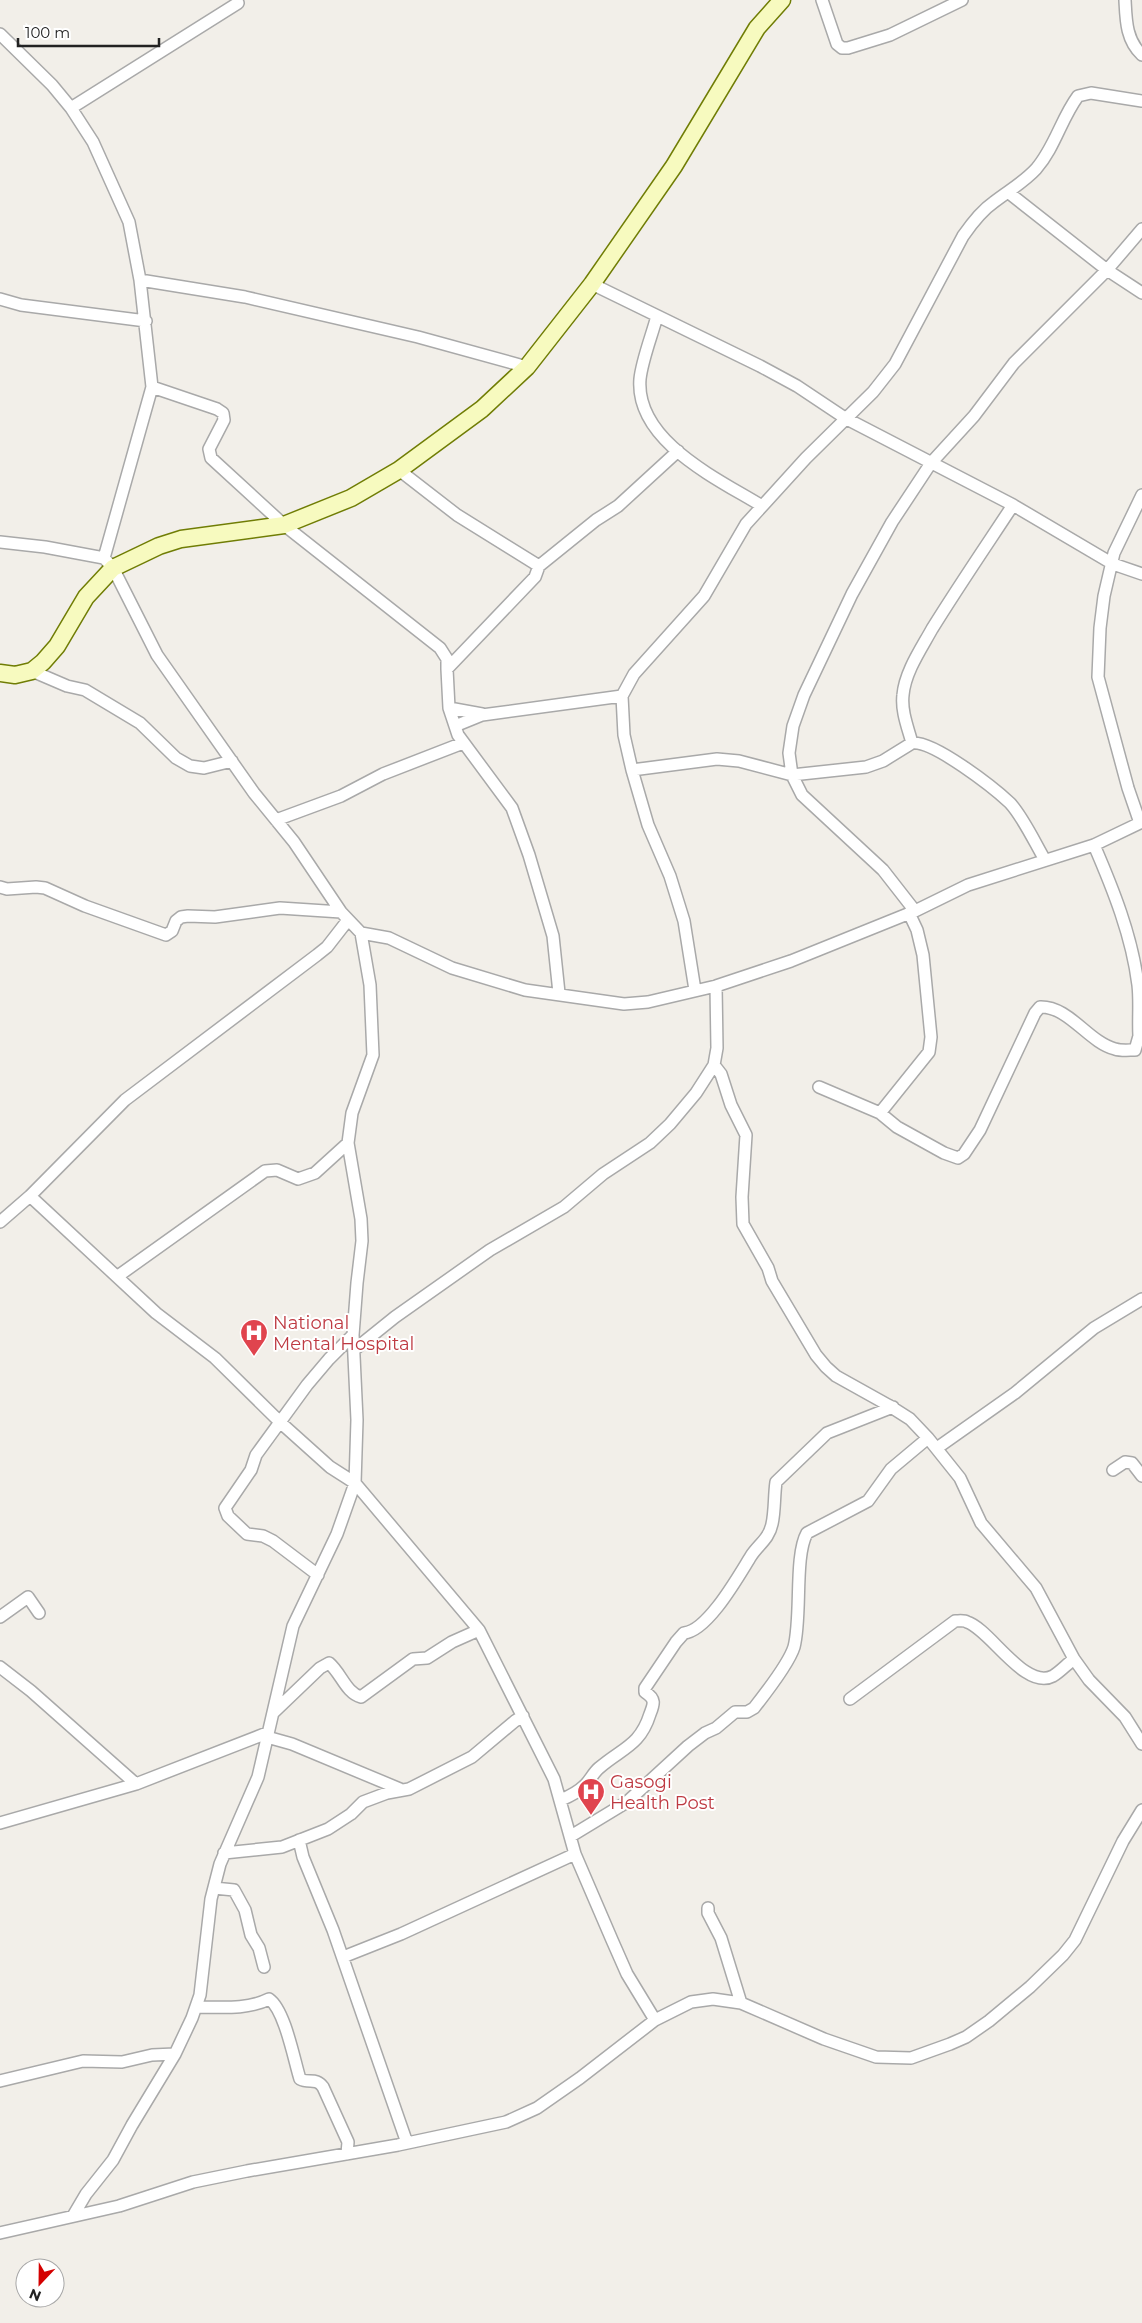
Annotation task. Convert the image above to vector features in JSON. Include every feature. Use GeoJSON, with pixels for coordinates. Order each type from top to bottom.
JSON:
{"type":"FeatureCollection","features":[{"type":"Feature","properties":{"kind":"street"},"geometry":{"type":"LineString","coordinates":[[0,542],[45,547],[108,563],[181,539],[284,525],[351,498],[399,470],[482,409],[527,367],[592,284],[674,166],[757,28],[782,0]]}},
{"type":"Feature","properties":{"kind":"street"},"geometry":{"type":"LineString","coordinates":[[822,0],[837,44],[842,48],[848,48],[890,34],[962,0]]}},
{"type":"Feature","properties":{"kind":"street"},"geometry":{"type":"LineString","coordinates":[[1125,0],[1129,36],[1136,49],[1142,54]]}},
{"type":"Feature","properties":{"kind":"street"},"geometry":{"type":"LineString","coordinates":[[71,108],[238,2]]}},
{"type":"Feature","properties":{"kind":"street"},"geometry":{"type":"LineString","coordinates":[[0,34],[52,85],[71,108],[94,142],[128,222],[146,321],[152,387],[108,563],[57,646],[32,671],[15,675],[0,673]]}},
{"type":"Feature","properties":{"kind":"street"},"geometry":{"type":"LineString","coordinates":[[695,990],[684,921],[670,876],[648,825],[632,770],[624,735],[622,696],[634,674],[704,596],[746,524],[845,418],[873,392],[895,364],[964,236],[976,218],[994,201],[1009,193],[1049,153],[1078,96],[1091,93],[1142,101]]}},
{"type":"Feature","properties":{"kind":"street"},"geometry":{"type":"LineString","coordinates":[[1009,193],[1107,270],[1142,294]]}},
{"type":"Feature","properties":{"kind":"street"},"geometry":{"type":"LineString","coordinates":[[880,1113],[929,1052],[931,1036],[923,955],[912,912],[883,870],[802,795],[792,775],[789,753],[793,726],[804,695],[852,594],[892,522],[931,463],[974,416],[1014,363],[1107,270],[1142,229]]}},
{"type":"Feature","properties":{"kind":"street"},"geometry":{"type":"LineString","coordinates":[[140,280],[245,297],[418,337],[527,367]]}},
{"type":"Feature","properties":{"kind":"street"},"geometry":{"type":"LineString","coordinates":[[592,284],[797,386],[845,418],[1013,504],[1113,564],[1142,574]]}},
{"type":"Feature","properties":{"kind":"street"},"geometry":{"type":"LineString","coordinates":[[0,299],[21,304],[146,321]]}},
{"type":"Feature","properties":{"kind":"street"},"geometry":{"type":"LineString","coordinates":[[657,316],[640,380],[643,406],[649,420],[678,451],[693,463],[762,506]]}},
{"type":"Feature","properties":{"kind":"street"},"geometry":{"type":"LineString","coordinates":[[152,387],[217,409],[223,413],[224,420],[209,449],[211,458],[284,525],[440,648],[447,659],[449,708],[455,726],[463,743],[503,793],[512,808],[543,899],[553,936],[559,994]]}},
{"type":"Feature","properties":{"kind":"street"},"geometry":{"type":"LineString","coordinates":[[447,668],[535,577],[539,566],[596,520],[618,506],[678,451]]}},
{"type":"Feature","properties":{"kind":"street"},"geometry":{"type":"LineString","coordinates":[[399,470],[457,515],[539,566]]}},
{"type":"Feature","properties":{"kind":"street"},"geometry":{"type":"LineString","coordinates":[[108,563],[157,654],[232,761],[294,842],[344,916],[361,933],[389,938],[452,968],[525,990],[624,1004],[666,1000],[695,990],[716,986],[833,945],[912,912],[968,884],[1094,845],[1141,822],[1128,788],[1098,676],[1104,596],[1114,554],[1142,495]]}},
{"type":"Feature","properties":{"kind":"street"},"geometry":{"type":"LineString","coordinates":[[912,743],[902,706],[907,678],[917,655],[956,590],[1013,504]]}},
{"type":"Feature","properties":{"kind":"street"},"geometry":{"type":"LineString","coordinates":[[32,671],[67,686],[85,690],[140,723],[176,758],[190,766],[204,768],[232,761]]}},
{"type":"Feature","properties":{"kind":"street"},"geometry":{"type":"LineString","coordinates":[[455,726],[482,715],[622,696]]}},
{"type":"Feature","properties":{"kind":"street"},"geometry":{"type":"LineString","coordinates":[[449,708],[482,715]]}},
{"type":"Feature","properties":{"kind":"street"},"geometry":{"type":"LineString","coordinates":[[632,770],[716,759],[739,761],[792,775],[866,766],[883,761],[912,743],[917,742],[974,773],[1011,804],[1045,860]]}},
{"type":"Feature","properties":{"kind":"street"},"geometry":{"type":"LineString","coordinates":[[276,820],[341,796],[383,774],[463,743]]}},
{"type":"Feature","properties":{"kind":"street"},"geometry":{"type":"LineString","coordinates":[[819,1087],[880,1113],[897,1128],[944,1153],[958,1158],[964,1154],[980,1130],[1040,1007],[1047,1007],[1064,1015],[1103,1044],[1116,1050],[1135,1050],[1140,1037],[1138,985],[1117,897],[1094,845]]}},
{"type":"Feature","properties":{"kind":"street"},"geometry":{"type":"LineString","coordinates":[[0,886],[7,889],[36,886],[45,888],[84,906],[166,935],[172,931],[176,921],[181,916],[216,917],[280,908],[344,916]]}},
{"type":"Feature","properties":{"kind":"street"},"geometry":{"type":"LineString","coordinates":[[0,1222],[30,1196],[125,1100],[327,947],[344,916]]}},
{"type":"Feature","properties":{"kind":"street"},"geometry":{"type":"LineString","coordinates":[[73,2216],[86,2194],[113,2160],[132,2125],[176,2054],[196,2007],[204,1967],[214,1888],[224,1853],[258,1777],[293,1626],[338,1534],[355,1483],[357,1420],[353,1335],[356,1283],[362,1241],[361,1219],[348,1143],[352,1113],[373,1055],[370,985],[361,933]]}},
{"type":"Feature","properties":{"kind":"street"},"geometry":{"type":"LineString","coordinates":[[354,1350],[395,1317],[490,1250],[564,1207],[603,1174],[650,1143],[688,1104],[714,1065],[717,1048],[716,986]]}},
{"type":"Feature","properties":{"kind":"street"},"geometry":{"type":"LineString","coordinates":[[714,1065],[721,1074],[731,1105],[746,1135],[742,1197],[743,1224],[768,1268],[772,1281],[816,1355],[836,1376],[910,1419],[937,1448],[960,1478],[981,1523],[1036,1588],[1074,1659],[1089,1680],[1125,1718],[1142,1744]]}},
{"type":"Feature","properties":{"kind":"street"},"geometry":{"type":"LineString","coordinates":[[118,1276],[265,1171],[277,1170],[298,1179],[314,1173],[348,1143]]}},
{"type":"Feature","properties":{"kind":"street"},"geometry":{"type":"LineString","coordinates":[[30,1196],[156,1313],[215,1358],[281,1423],[330,1467],[355,1483],[479,1630],[554,1779],[576,1854],[627,1974],[655,2020]]}},
{"type":"Feature","properties":{"kind":"street"},"geometry":{"type":"LineString","coordinates":[[937,1448],[1015,1393],[1094,1328],[1142,1298]]}},
{"type":"Feature","properties":{"kind":"street"},"geometry":{"type":"LineString","coordinates":[[318,1575],[273,1541],[263,1536],[247,1534],[228,1516],[225,1508],[251,1470],[256,1455],[307,1385],[353,1335]]}},
{"type":"Feature","properties":{"kind":"street"},"geometry":{"type":"LineString","coordinates":[[561,1800],[574,1794],[585,1785],[597,1769],[619,1754],[639,1737],[647,1727],[654,1704],[652,1696],[645,1692],[645,1688],[676,1642],[684,1633],[690,1633],[710,1615],[741,1575],[752,1554],[766,1539],[772,1524],[776,1482],[827,1433],[892,1408]]}},
{"type":"Feature","properties":{"kind":"street"},"geometry":{"type":"LineString","coordinates":[[571,1836],[627,1802],[688,1746],[705,1733],[716,1728],[734,1712],[747,1712],[754,1708],[790,1659],[800,1603],[802,1549],[807,1533],[868,1501],[891,1469],[928,1438]]}},
{"type":"Feature","properties":{"kind":"street"},"geometry":{"type":"LineString","coordinates":[[1113,1470],[1125,1462],[1132,1463],[1142,1476]]}},
{"type":"Feature","properties":{"kind":"street"},"geometry":{"type":"LineString","coordinates":[[0,1617],[28,1597],[39,1613]]}},
{"type":"Feature","properties":{"kind":"street"},"geometry":{"type":"LineString","coordinates":[[850,1699],[956,1621],[966,1621],[975,1626],[1019,1668],[1040,1678],[1052,1677],[1074,1659]]}},
{"type":"Feature","properties":{"kind":"street"},"geometry":{"type":"LineString","coordinates":[[272,1713],[320,1668],[329,1664],[336,1668],[355,1696],[361,1697],[413,1659],[427,1658],[452,1642],[479,1630]]}},
{"type":"Feature","properties":{"kind":"street"},"geometry":{"type":"LineString","coordinates":[[0,1667],[31,1691],[136,1784]]}},
{"type":"Feature","properties":{"kind":"street"},"geometry":{"type":"LineString","coordinates":[[224,1853],[282,1847],[340,1823],[363,1802],[400,1789],[409,1789],[472,1758],[523,1716]]}},
{"type":"Feature","properties":{"kind":"street"},"geometry":{"type":"LineString","coordinates":[[0,1823],[136,1784],[267,1735],[400,1789]]}},
{"type":"Feature","properties":{"kind":"street"},"geometry":{"type":"LineString","coordinates":[[0,2233],[119,2206],[193,2182],[407,2143],[506,2122],[537,2108],[580,2078],[655,2020],[690,2002],[713,1999],[741,2002],[824,2039],[876,2057],[911,2058],[966,2037],[989,2021],[1030,1987],[1063,1955],[1075,1940],[1123,1841],[1142,1810]]}},
{"type":"Feature","properties":{"kind":"street"},"geometry":{"type":"LineString","coordinates":[[299,1840],[303,1857],[342,1957],[407,2143]]}},
{"type":"Feature","properties":{"kind":"street"},"geometry":{"type":"LineString","coordinates":[[342,1957],[401,1934],[576,1854]]}},
{"type":"Feature","properties":{"kind":"street"},"geometry":{"type":"LineString","coordinates":[[214,1888],[234,1890],[245,1910],[251,1935],[259,1948],[264,1967]]}},
{"type":"Feature","properties":{"kind":"street"},"geometry":{"type":"LineString","coordinates":[[708,1908],[708,1913],[721,1938],[741,2002]]}},
{"type":"Feature","properties":{"kind":"street"},"geometry":{"type":"LineString","coordinates":[[196,2007],[232,2007],[269,1999],[274,2002],[282,2017],[300,2079],[320,2082],[348,2142],[348,2154]]}},
{"type":"Feature","properties":{"kind":"street"},"geometry":{"type":"LineString","coordinates":[[0,2081],[83,2061],[122,2062],[152,2054],[176,2054]]}},
{"type":"Feature","properties":{"kind":"place","name":"National Mental Hospital"},"geometry":{"type":"Point","coordinates":[254,1357]}},
{"type":"Feature","properties":{"kind":"place","name":"Gasogi Health Post"},"geometry":{"type":"Point","coordinates":[591,1816]}}]}
